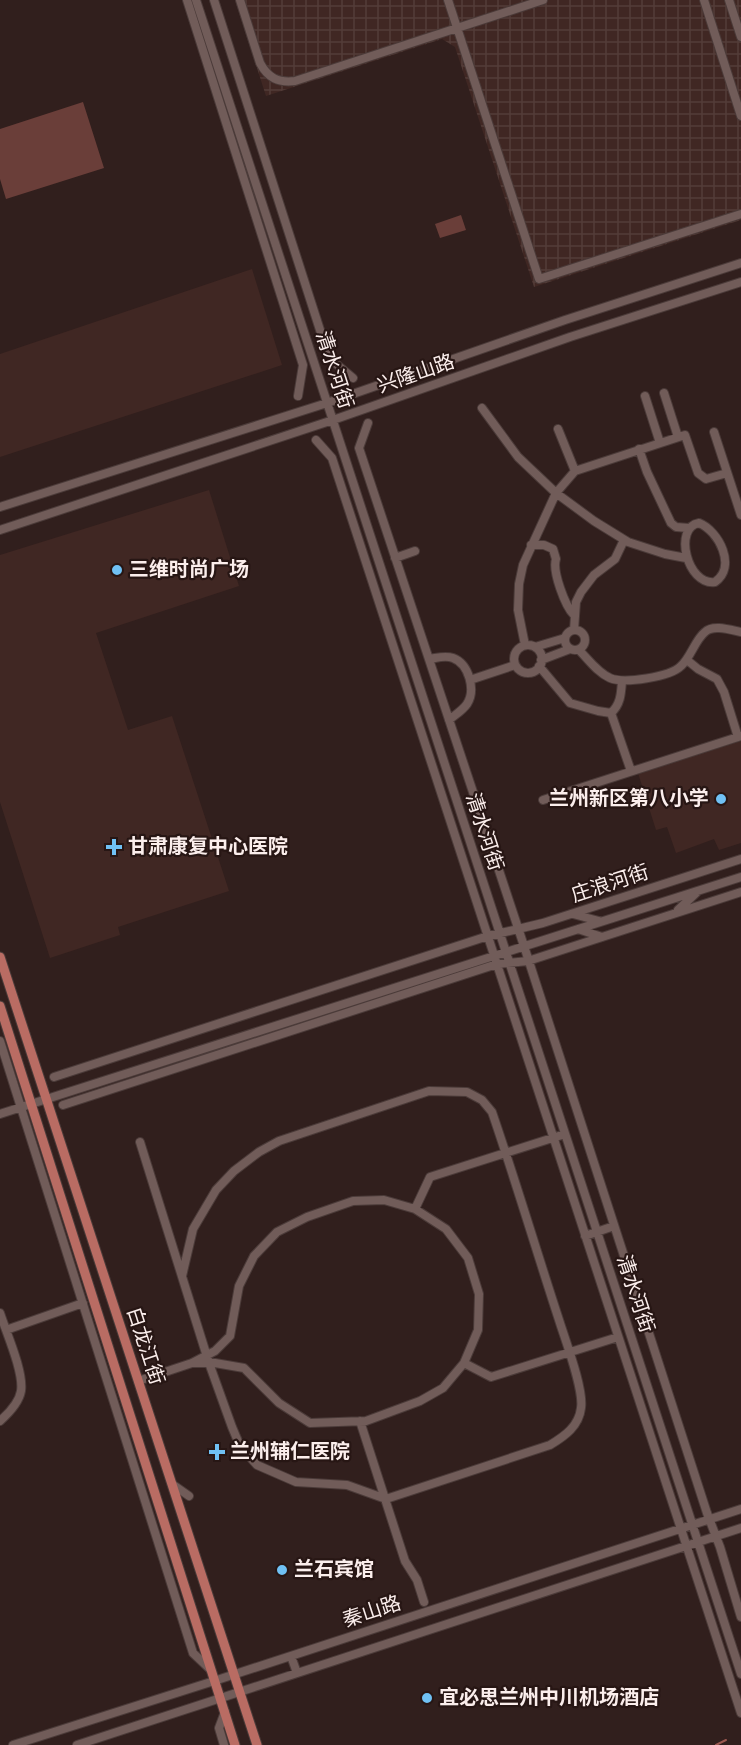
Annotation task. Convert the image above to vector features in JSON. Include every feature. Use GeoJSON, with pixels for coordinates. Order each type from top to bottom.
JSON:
{"type":"FeatureCollection","features":[{"type":"Feature","properties":{"kind":"main road","name":"白龙江街"},"geometry":{"type":"LineString","coordinates":[[0,957],[257,1745]]}},
{"type":"Feature","properties":{"kind":"main road","name":"白龙江街"},"geometry":{"type":"LineString","coordinates":[[0,1006],[210,1670],[236,1745]]}},
{"type":"Feature","properties":{"kind":"street"},"geometry":{"type":"LineString","coordinates":[[187,0],[303,365],[298,396]]}},
{"type":"Feature","properties":{"kind":"street","name":"清水河街"},"geometry":{"type":"LineString","coordinates":[[196,0],[741,1674]]}},
{"type":"Feature","properties":{"kind":"street"},"geometry":{"type":"LineString","coordinates":[[214,0],[328,358],[353,378]]}},
{"type":"Feature","properties":{"kind":"street"},"geometry":{"type":"LineString","coordinates":[[240,0],[264,70],[270,77],[286,82],[543,0]]}},
{"type":"Feature","properties":{"kind":"street"},"geometry":{"type":"LineString","coordinates":[[448,0],[539,279],[741,214]]}},
{"type":"Feature","properties":{"kind":"street"},"geometry":{"type":"LineString","coordinates":[[704,0],[741,116]]}},
{"type":"Feature","properties":{"kind":"street"},"geometry":{"type":"LineString","coordinates":[[729,0],[741,37]]}},
{"type":"Feature","properties":{"kind":"street","name":"兴隆山路"},"geometry":{"type":"LineString","coordinates":[[0,507],[327,403],[564,320],[741,263]]}},
{"type":"Feature","properties":{"kind":"street","name":"兴隆山路"},"geometry":{"type":"LineString","coordinates":[[0,530],[333,420],[570,337],[741,282]]}},
{"type":"Feature","properties":{"kind":"street"},"geometry":{"type":"LineString","coordinates":[[664,393],[678,437]]}},
{"type":"Feature","properties":{"kind":"street"},"geometry":{"type":"LineString","coordinates":[[645,396],[660,443]]}},
{"type":"Feature","properties":{"kind":"street"},"geometry":{"type":"LineString","coordinates":[[482,408],[518,457],[556,493],[594,521],[624,540],[665,554],[686,558]]}},
{"type":"Feature","properties":{"kind":"street"},"geometry":{"type":"LineString","coordinates":[[368,423],[359,448],[524,946],[741,1617]]}},
{"type":"Feature","properties":{"kind":"street"},"geometry":{"type":"LineString","coordinates":[[558,429],[575,471]]}},
{"type":"Feature","properties":{"kind":"street"},"geometry":{"type":"LineString","coordinates":[[714,432],[741,515]]}},
{"type":"Feature","properties":{"kind":"street"},"geometry":{"type":"LineString","coordinates":[[525,645],[518,610],[522,565],[556,493],[575,471],[685,435],[698,473],[706,479],[727,473]]}},
{"type":"Feature","properties":{"kind":"street"},"geometry":{"type":"LineString","coordinates":[[316,440],[332,458],[741,1713]]}},
{"type":"Feature","properties":{"kind":"street"},"geometry":{"type":"LineString","coordinates":[[639,449],[671,523],[676,527],[689,528],[701,524],[719,540],[725,559],[721,577],[715,582],[707,582],[697,576],[686,558],[689,528]]}},
{"type":"Feature","properties":{"kind":"street"},"geometry":{"type":"LineString","coordinates":[[574,630],[576,602],[586,583],[615,559],[624,540]]}},
{"type":"Feature","properties":{"kind":"street"},"geometry":{"type":"LineString","coordinates":[[531,545],[544,545],[553,549],[557,575],[568,609],[574,615]]}},
{"type":"Feature","properties":{"kind":"street"},"geometry":{"type":"LineString","coordinates":[[395,558],[415,551]]}},
{"type":"Feature","properties":{"kind":"street"},"geometry":{"type":"LineString","coordinates":[[565,638],[535,647],[525,645],[519,648],[514,654],[515,665],[520,670],[534,671],[540,663],[570,649],[579,650],[604,675],[613,679],[622,681],[655,677],[679,669],[705,631],[712,628],[741,632]]}},
{"type":"Feature","properties":{"kind":"street"},"geometry":{"type":"LineString","coordinates":[[570,649],[566,645],[565,638],[574,630],[584,636],[585,643],[579,650]]}},
{"type":"Feature","properties":{"kind":"street"},"geometry":{"type":"LineString","coordinates":[[535,647],[540,652],[540,663],[570,703],[611,713]]}},
{"type":"Feature","properties":{"kind":"street"},"geometry":{"type":"LineString","coordinates":[[429,659],[444,656],[453,658],[463,666],[470,680],[471,696],[466,706],[449,720]]}},
{"type":"Feature","properties":{"kind":"street"},"geometry":{"type":"LineString","coordinates":[[543,800],[740,736],[717,679],[687,660]]}},
{"type":"Feature","properties":{"kind":"street"},"geometry":{"type":"LineString","coordinates":[[470,680],[515,665]]}},
{"type":"Feature","properties":{"kind":"street"},"geometry":{"type":"LineString","coordinates":[[611,713],[616,709],[621,698],[622,681]]}},
{"type":"Feature","properties":{"kind":"street"},"geometry":{"type":"LineString","coordinates":[[611,713],[631,771]]}},
{"type":"Feature","properties":{"kind":"street","name":"庄浪河街"},"geometry":{"type":"LineString","coordinates":[[54,1077],[488,936],[573,914],[741,859]]}},
{"type":"Feature","properties":{"kind":"street"},"geometry":{"type":"LineString","coordinates":[[63,1106],[496,960],[507,952],[524,946],[741,877]]}},
{"type":"Feature","properties":{"kind":"street"},"geometry":{"type":"LineString","coordinates":[[674,914],[699,891]]}},
{"type":"Feature","properties":{"kind":"street"},"geometry":{"type":"LineString","coordinates":[[0,1114],[496,960],[510,963],[528,961],[741,892]]}},
{"type":"Feature","properties":{"kind":"street"},"geometry":{"type":"LineString","coordinates":[[573,914],[600,922]]}},
{"type":"Feature","properties":{"kind":"street"},"geometry":{"type":"LineString","coordinates":[[578,929],[602,937]]}},
{"type":"Feature","properties":{"kind":"street","name":"白龙江街"},"geometry":{"type":"LineString","coordinates":[[0,1041],[193,1653],[210,1670]]}},
{"type":"Feature","properties":{"kind":"street"},"geometry":{"type":"LineString","coordinates":[[140,1142],[208,1359],[240,1446],[257,1465],[296,1482],[347,1485],[386,1499],[550,1445],[572,1429],[578,1419],[582,1398],[492,1112],[477,1096],[466,1092],[429,1090],[279,1141],[259,1152],[234,1171],[216,1190],[193,1229],[182,1276]]}},
{"type":"Feature","properties":{"kind":"street"},"geometry":{"type":"LineString","coordinates":[[415,1209],[430,1177],[565,1134]]}},
{"type":"Feature","properties":{"kind":"street"},"geometry":{"type":"LineString","coordinates":[[138,1381],[208,1359],[244,1368],[279,1403],[310,1424],[366,1421],[420,1401],[443,1388],[464,1364],[478,1330],[479,1294],[468,1258],[446,1229],[415,1209],[384,1200],[353,1201],[307,1216],[277,1232],[254,1256],[238,1286],[230,1336],[208,1359]]}},
{"type":"Feature","properties":{"kind":"street"},"geometry":{"type":"LineString","coordinates":[[585,1236],[614,1226]]}},
{"type":"Feature","properties":{"kind":"street"},"geometry":{"type":"LineString","coordinates":[[6,1330],[83,1303]]}},
{"type":"Feature","properties":{"kind":"street"},"geometry":{"type":"LineString","coordinates":[[0,1313],[20,1372],[21,1389],[17,1402],[0,1421]]}},
{"type":"Feature","properties":{"kind":"street"},"geometry":{"type":"LineString","coordinates":[[464,1364],[490,1377],[618,1337]]}},
{"type":"Feature","properties":{"kind":"street"},"geometry":{"type":"LineString","coordinates":[[360,1421],[405,1561],[417,1580],[424,1602]]}},
{"type":"Feature","properties":{"kind":"street"},"geometry":{"type":"LineString","coordinates":[[172,1484],[189,1496]]}},
{"type":"Feature","properties":{"kind":"street","name":"秦山路"},"geometry":{"type":"LineString","coordinates":[[13,1745],[741,1509]]}},
{"type":"Feature","properties":{"kind":"street","name":"秦山路"},"geometry":{"type":"LineString","coordinates":[[77,1745],[741,1528]]}},
{"type":"Feature","properties":{"kind":"street"},"geometry":{"type":"LineString","coordinates":[[291,1656],[297,1673]]}},
{"type":"Feature","properties":{"kind":"street"},"geometry":{"type":"LineString","coordinates":[[224,1745],[219,1728],[225,1712]]}},
{"type":"Feature","properties":{"kind":"shaded area"},"geometry":{"type":"Polygon","coordinates":[[[235,0],[741,0],[741,220],[534,287],[455,47],[442,39],[266,96],[235,0]]]}},
{"type":"Feature","properties":{"kind":"shaded area"},"geometry":{"type":"Polygon","coordinates":[[[83,102],[104,168],[6,199],[0,179],[0,129],[83,102]]]}},
{"type":"Feature","properties":{"kind":"shaded area"},"geometry":{"type":"Polygon","coordinates":[[[461,215],[466,230],[440,238],[435,224],[461,215]]]}},
{"type":"Feature","properties":{"kind":"shaded area"},"geometry":{"type":"Polygon","coordinates":[[[252,269],[282,365],[0,457],[0,354],[252,269]]]}},
{"type":"Feature","properties":{"kind":"shaded area"},"geometry":{"type":"Polygon","coordinates":[[[209,490],[239,586],[96,633],[128,730],[172,716],[229,891],[118,927],[120,935],[50,958],[0,802],[0,555],[209,490]]]}},
{"type":"Feature","properties":{"kind":"shaded area"},"geometry":{"type":"Polygon","coordinates":[[[741,741],[741,843],[719,850],[714,839],[676,853],[667,827],[656,830],[638,773],[741,741]]]}},
{"type":"Feature","properties":{"kind":"waterway"},"geometry":{"type":"LineString","coordinates":[[716,1745],[726,1740]]}},
{"type":"Feature","properties":{"kind":"place","name":"三维时尚广场"},"geometry":{"type":"Point","coordinates":[117,570]}},
{"type":"Feature","properties":{"kind":"place","name":"兰州新区第八小学"},"geometry":{"type":"Point","coordinates":[721,799]}},
{"type":"Feature","properties":{"kind":"place","name":"甘肃康复中心医院"},"geometry":{"type":"Point","coordinates":[114,847]}},
{"type":"Feature","properties":{"kind":"place","name":"兰州辅仁医院"},"geometry":{"type":"Point","coordinates":[217,1452]}},
{"type":"Feature","properties":{"kind":"place","name":"兰石宾馆"},"geometry":{"type":"Point","coordinates":[282,1570]}},
{"type":"Feature","properties":{"kind":"place","name":"宜必思兰州中川机场酒店"},"geometry":{"type":"Point","coordinates":[427,1698]}}]}
